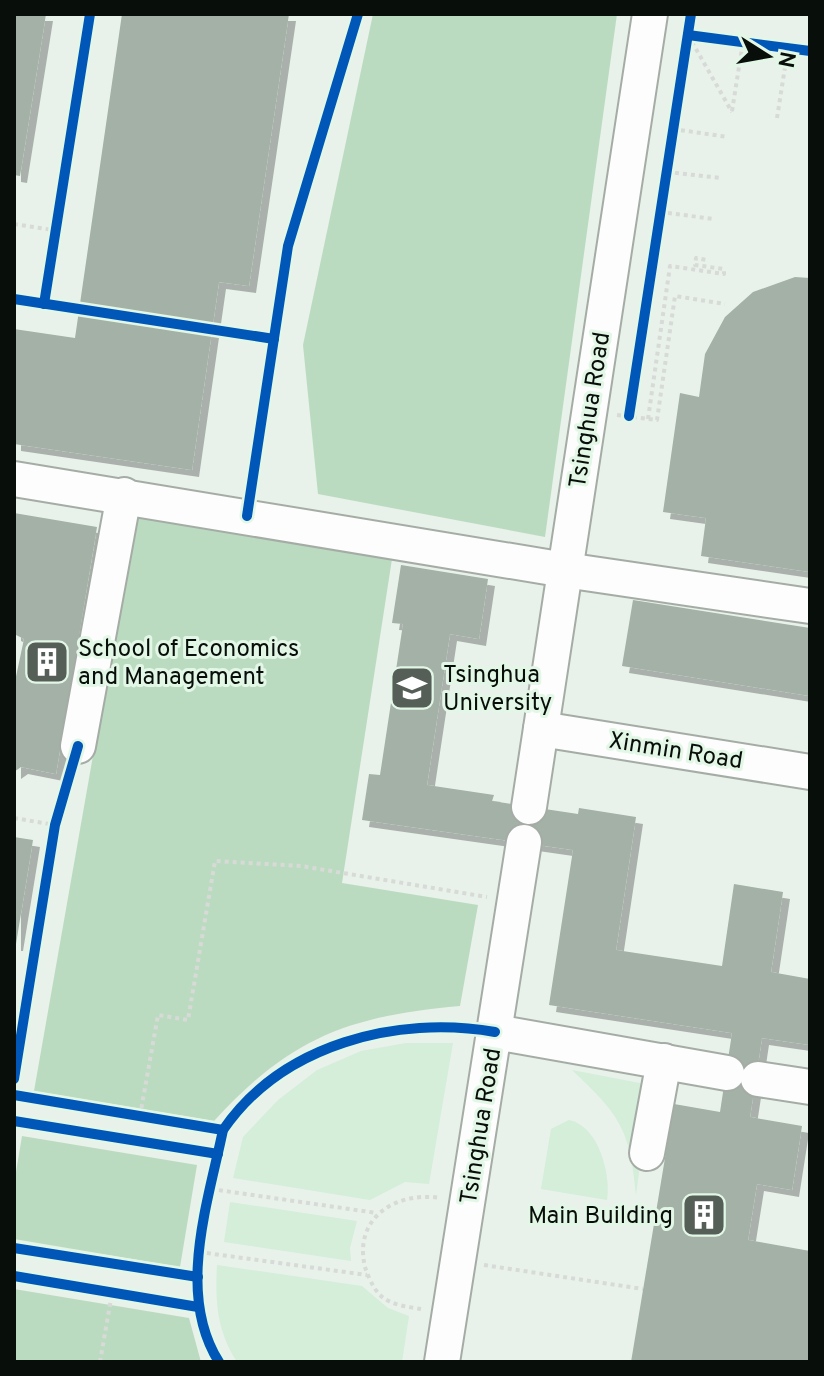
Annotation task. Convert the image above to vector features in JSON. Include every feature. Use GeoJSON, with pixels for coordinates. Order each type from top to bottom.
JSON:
{"type":"FeatureCollection","features":[{"type":"Feature","properties":{"kind":"street","name":"Tsinghua Road"},"geometry":{"type":"LineString","coordinates":[[529,807],[650,14]]}},
{"type":"Feature","properties":{"kind":"street"},"geometry":{"type":"LineString","coordinates":[[14,479],[565,570],[810,606]]}},
{"type":"Feature","properties":{"kind":"street"},"geometry":{"type":"LineString","coordinates":[[104,537],[124,495]]}},
{"type":"Feature","properties":{"kind":"street"},"geometry":{"type":"LineString","coordinates":[[78,746],[124,495]]}},
{"type":"Feature","properties":{"kind":"street","name":"Xinmin Road"},"geometry":{"type":"LineString","coordinates":[[541,729],[810,772]]}},
{"type":"Feature","properties":{"kind":"street","name":"Tsinghua Road"},"geometry":{"type":"LineString","coordinates":[[442,1362],[524,842]]}},
{"type":"Feature","properties":{"kind":"street"},"geometry":{"type":"LineString","coordinates":[[495,1032],[810,1087]]}},
{"type":"Feature","properties":{"kind":"street"},"geometry":{"type":"LineString","coordinates":[[647,1153],[664,1061]]}},
{"type":"Feature","properties":{"kind":"path"},"geometry":{"type":"LineString","coordinates":[[689,29],[702,36]]}},
{"type":"Feature","properties":{"kind":"path"},"geometry":{"type":"LineString","coordinates":[[689,29],[732,112],[743,42]]}},
{"type":"Feature","properties":{"kind":"path"},"geometry":{"type":"LineString","coordinates":[[686,50],[689,29]]}},
{"type":"Feature","properties":{"kind":"path"},"geometry":{"type":"LineString","coordinates":[[729,40],[758,44]]}},
{"type":"Feature","properties":{"kind":"path"},"geometry":{"type":"LineString","coordinates":[[773,46],[794,49],[777,118]]}},
{"type":"Feature","properties":{"kind":"path"},"geometry":{"type":"LineString","coordinates":[[671,144],[676,114]]}},
{"type":"Feature","properties":{"kind":"path"},"geometry":{"type":"LineString","coordinates":[[673,129],[728,137]]}},
{"type":"Feature","properties":{"kind":"path"},"geometry":{"type":"LineString","coordinates":[[665,185],[669,158]]}},
{"type":"Feature","properties":{"kind":"path"},"geometry":{"type":"LineString","coordinates":[[667,172],[721,178]]}},
{"type":"Feature","properties":{"kind":"path"},"geometry":{"type":"LineString","coordinates":[[658,228],[662,199]]}},
{"type":"Feature","properties":{"kind":"path"},"geometry":{"type":"LineString","coordinates":[[660,212],[714,219]]}},
{"type":"Feature","properties":{"kind":"path"},"geometry":{"type":"LineString","coordinates":[[51,246],[56,215]]}},
{"type":"Feature","properties":{"kind":"path"},"geometry":{"type":"LineString","coordinates":[[14,224],[53,230]]}},
{"type":"Feature","properties":{"kind":"path"},"geometry":{"type":"LineString","coordinates":[[648,419],[670,266],[724,274],[724,269],[695,265],[696,258],[707,260]]}},
{"type":"Feature","properties":{"kind":"path"},"geometry":{"type":"LineString","coordinates":[[607,413],[657,420],[675,296],[725,304]]}},
{"type":"Feature","properties":{"kind":"path"},"geometry":{"type":"LineString","coordinates":[[629,416],[631,400]]}},
{"type":"Feature","properties":{"kind":"path"},"geometry":{"type":"LineString","coordinates":[[52,839],[59,811]]}},
{"type":"Feature","properties":{"kind":"path"},"geometry":{"type":"LineString","coordinates":[[14,818],[55,825]]}},
{"type":"Feature","properties":{"kind":"path"},"geometry":{"type":"LineString","coordinates":[[140,1116],[158,1015],[188,1020],[215,861],[301,866],[501,899]]}},
{"type":"Feature","properties":{"kind":"path"},"geometry":{"type":"LineString","coordinates":[[124,1114],[154,1119]]}},
{"type":"Feature","properties":{"kind":"path"},"geometry":{"type":"LineString","coordinates":[[208,1201],[212,1183],[377,1213]]}},
{"type":"Feature","properties":{"kind":"path"},"geometry":{"type":"LineString","coordinates":[[450,1314],[394,1303],[380,1295],[368,1275],[361,1251],[364,1234],[377,1213],[400,1199],[414,1197],[467,1203]]}},
{"type":"Feature","properties":{"kind":"path"},"geometry":{"type":"LineString","coordinates":[[199,1265],[201,1240]]}},
{"type":"Feature","properties":{"kind":"path"},"geometry":{"type":"LineString","coordinates":[[199,1252],[368,1275]]}},
{"type":"Feature","properties":{"kind":"path"},"geometry":{"type":"LineString","coordinates":[[458,1261],[643,1289]]}},
{"type":"Feature","properties":{"kind":"path"},"geometry":{"type":"LineString","coordinates":[[98,1290],[126,1295]]}},
{"type":"Feature","properties":{"kind":"path"},"geometry":{"type":"LineString","coordinates":[[100,1362],[112,1293]]}},
{"type":"Feature","properties":{"kind":"green space"},"geometry":{"type":"Polygon","coordinates":[[[373,14],[617,14],[545,537],[318,494],[303,345],[373,14]]]}},
{"type":"Feature","properties":{"kind":"green space"},"geometry":{"type":"Polygon","coordinates":[[[135,517],[392,559],[342,883],[478,905],[460,1006],[386,1016],[324,1036],[296,1050],[269,1069],[214,1121],[34,1091],[135,517]]]}},
{"type":"Feature","properties":{"kind":"green space"},"geometry":{"type":"Polygon","coordinates":[[[406,1043],[453,1043],[429,1184],[405,1182],[370,1200],[233,1178],[243,1137],[278,1100],[317,1070],[361,1051],[406,1043]]]}},
{"type":"Feature","properties":{"kind":"green space"},"geometry":{"type":"Polygon","coordinates":[[[572,1070],[645,1084],[650,1091],[636,1195],[630,1154],[620,1125],[601,1099],[572,1070]]]}},
{"type":"Feature","properties":{"kind":"green space"},"geometry":{"type":"Polygon","coordinates":[[[569,1120],[588,1132],[601,1153],[607,1178],[607,1200],[541,1189],[551,1129],[569,1120]]]}},
{"type":"Feature","properties":{"kind":"green space"},"geometry":{"type":"Polygon","coordinates":[[[22,1136],[197,1165],[180,1267],[14,1239],[14,1184],[22,1136]]]}},
{"type":"Feature","properties":{"kind":"green space"},"geometry":{"type":"Polygon","coordinates":[[[230,1202],[357,1221],[350,1248],[351,1261],[224,1242],[230,1202]]]}},
{"type":"Feature","properties":{"kind":"green space"},"geometry":{"type":"Polygon","coordinates":[[[217,1265],[362,1286],[388,1308],[409,1316],[402,1362],[237,1362],[225,1339],[219,1316],[217,1265]]]}},
{"type":"Feature","properties":{"kind":"green space"},"geometry":{"type":"Polygon","coordinates":[[[14,1289],[189,1318],[201,1362],[14,1362],[14,1289]]]}},
{"type":"Feature","properties":{"kind":"building"},"geometry":{"type":"Polygon","coordinates":[[[14,14],[46,14],[20,176],[14,175],[14,14]]]}},
{"type":"Feature","properties":{"kind":"building"},"geometry":{"type":"Polygon","coordinates":[[[122,14],[289,14],[249,286],[219,282],[192,470],[14,444],[14,329],[75,338],[122,14]]]}},
{"type":"Feature","properties":{"kind":"building"},"geometry":{"type":"Polygon","coordinates":[[[795,277],[810,278],[810,572],[701,556],[706,518],[663,512],[680,393],[699,397],[705,354],[725,317],[753,292],[795,277]]]}},
{"type":"Feature","properties":{"kind":"building","name":"School of Economics and Management"},"geometry":{"type":"Polygon","coordinates":[[[14,513],[97,527],[56,774],[21,767],[14,772],[14,686],[24,639],[14,634],[14,513]]]}},
{"type":"Feature","properties":{"kind":"building"},"geometry":{"type":"Polygon","coordinates":[[[401,565],[488,579],[479,639],[450,634],[427,785],[494,795],[492,801],[578,814],[579,808],[636,817],[616,950],[722,966],[734,884],[783,892],[771,972],[810,979],[810,1045],[762,1038],[750,1117],[802,1126],[792,1190],[757,1184],[748,1240],[810,1251],[810,1362],[631,1362],[674,1104],[720,1112],[732,1033],[549,1005],[573,850],[362,820],[369,774],[380,775],[403,624],[392,623],[401,565]]]}},
{"type":"Feature","properties":{"kind":"building"},"geometry":{"type":"Polygon","coordinates":[[[633,600],[810,628],[810,696],[622,666],[633,600]]]}},
{"type":"Feature","properties":{"kind":"building"},"geometry":{"type":"Polygon","coordinates":[[[14,837],[33,840],[16,944],[14,944],[14,837]]]}},
{"type":"Feature","properties":{"kind":"cycle path"},"geometry":{"type":"LineString","coordinates":[[44,304],[90,14]]}},
{"type":"Feature","properties":{"kind":"cycle path"},"geometry":{"type":"LineString","coordinates":[[247,516],[288,246],[358,14]]}},
{"type":"Feature","properties":{"kind":"cycle path"},"geometry":{"type":"LineString","coordinates":[[629,416],[691,14]]}},
{"type":"Feature","properties":{"kind":"cycle path"},"geometry":{"type":"LineString","coordinates":[[688,35],[810,51]]}},
{"type":"Feature","properties":{"kind":"cycle path"},"geometry":{"type":"LineString","coordinates":[[14,299],[274,339]]}},
{"type":"Feature","properties":{"kind":"cycle path"},"geometry":{"type":"LineString","coordinates":[[14,1079],[55,825],[78,746]]}},
{"type":"Feature","properties":{"kind":"cycle path"},"geometry":{"type":"LineString","coordinates":[[219,1362],[206,1336],[199,1307],[199,1248],[223,1130],[248,1100],[277,1076],[309,1057],[344,1042],[419,1028],[495,1032]]}},
{"type":"Feature","properties":{"kind":"cycle path"},"geometry":{"type":"LineString","coordinates":[[14,1095],[223,1130]]}},
{"type":"Feature","properties":{"kind":"cycle path"},"geometry":{"type":"LineString","coordinates":[[14,1121],[218,1154]]}},
{"type":"Feature","properties":{"kind":"cycle path"},"geometry":{"type":"LineString","coordinates":[[14,1248],[198,1277]]}},
{"type":"Feature","properties":{"kind":"cycle path"},"geometry":{"type":"LineString","coordinates":[[14,1276],[198,1307]]}},
{"type":"Feature","properties":{"kind":"place","name":"School of Economics and Management"},"geometry":{"type":"Point","coordinates":[47,662]}},
{"type":"Feature","properties":{"kind":"place","name":"Tsinghua University"},"geometry":{"type":"Point","coordinates":[412,688]}},
{"type":"Feature","properties":{"kind":"place","name":"Main Building"},"geometry":{"type":"Point","coordinates":[704,1215]}}]}
